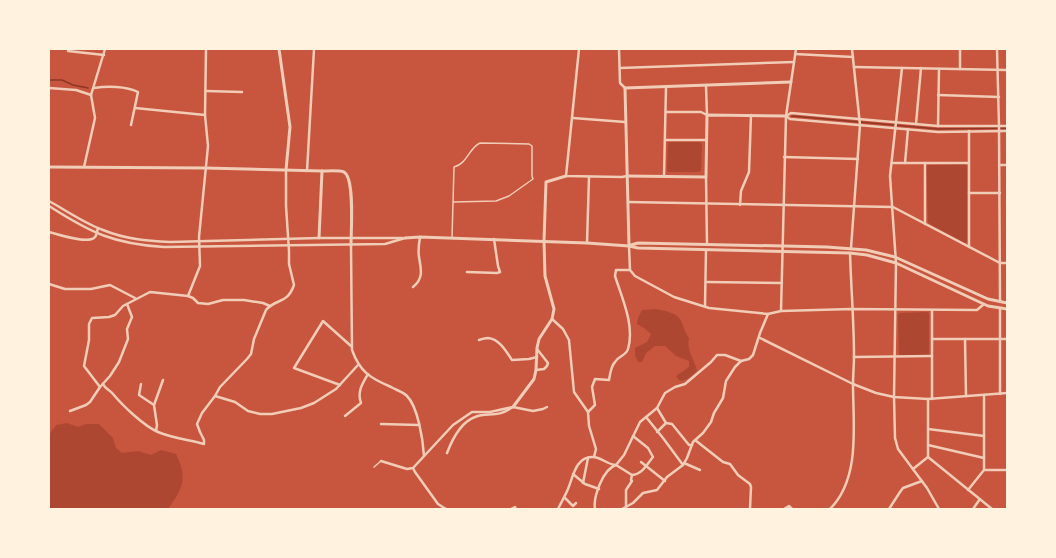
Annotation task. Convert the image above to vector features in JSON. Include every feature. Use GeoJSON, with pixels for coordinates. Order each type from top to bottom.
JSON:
{"type":"FeatureCollection","features":[{"type":"Feature","properties":{"kind":"street"},"geometry":{"type":"LineString","coordinates":[[84,167],[95,118],[91,95],[105,49]]}},
{"type":"Feature","properties":{"kind":"street"},"geometry":{"type":"LineString","coordinates":[[188,296],[200,266],[199,241],[208,146],[205,115],[206,49]]}},
{"type":"Feature","properties":{"kind":"street"},"geometry":{"type":"LineString","coordinates":[[103,384],[105,388],[111,391],[117,400],[152,429],[204,444],[204,440],[197,424],[202,413],[216,396],[220,387],[251,354],[254,339],[266,310],[270,306],[287,298],[294,285],[294,278],[289,264],[285,188],[290,127],[279,49]]}},
{"type":"Feature","properties":{"kind":"street"},"geometry":{"type":"LineString","coordinates":[[307,171],[314,49]]}},
{"type":"Feature","properties":{"kind":"street"},"geometry":{"type":"LineString","coordinates":[[566,176],[579,49]]}},
{"type":"Feature","properties":{"kind":"street"},"geometry":{"type":"LineString","coordinates":[[619,49],[620,82],[624,88],[630,270],[635,276],[674,297],[705,306],[768,314],[781,311],[852,309],[977,310],[984,304]]}},
{"type":"Feature","properties":{"kind":"street"},"geometry":{"type":"LineString","coordinates":[[781,311],[786,116],[796,49]]}},
{"type":"Feature","properties":{"kind":"street"},"geometry":{"type":"LineString","coordinates":[[851,248],[860,125],[852,49]]}},
{"type":"Feature","properties":{"kind":"street"},"geometry":{"type":"LineString","coordinates":[[960,49],[960,69]]}},
{"type":"Feature","properties":{"kind":"street"},"geometry":{"type":"LineString","coordinates":[[998,49],[1000,301]]}},
{"type":"Feature","properties":{"kind":"street"},"geometry":{"type":"LineString","coordinates":[[68,51],[104,55]]}},
{"type":"Feature","properties":{"kind":"street"},"geometry":{"type":"LineString","coordinates":[[795,54],[853,56]]}},
{"type":"Feature","properties":{"kind":"street"},"geometry":{"type":"LineString","coordinates":[[620,68],[794,62]]}},
{"type":"Feature","properties":{"kind":"street"},"geometry":{"type":"LineString","coordinates":[[854,67],[1007,70]]}},
{"type":"Feature","properties":{"kind":"street"},"geometry":{"type":"LineString","coordinates":[[902,68],[890,176],[896,263],[894,398],[895,438],[898,449],[922,481],[939,509]]}},
{"type":"Feature","properties":{"kind":"street"},"geometry":{"type":"LineString","coordinates":[[916,124],[921,68]]}},
{"type":"Feature","properties":{"kind":"street"},"geometry":{"type":"LineString","coordinates":[[938,126],[939,69]]}},
{"type":"Feature","properties":{"kind":"street"},"geometry":{"type":"LineString","coordinates":[[624,88],[791,82]]}},
{"type":"Feature","properties":{"kind":"street"},"geometry":{"type":"LineString","coordinates":[[706,86],[707,244]]}},
{"type":"Feature","properties":{"kind":"street"},"geometry":{"type":"LineString","coordinates":[[664,176],[666,87]]}},
{"type":"Feature","properties":{"kind":"street"},"geometry":{"type":"LineString","coordinates":[[49,88],[76,90],[91,95]]}},
{"type":"Feature","properties":{"kind":"street"},"geometry":{"type":"LineString","coordinates":[[93,88],[131,88],[138,92],[131,125]]}},
{"type":"Feature","properties":{"kind":"street"},"geometry":{"type":"LineString","coordinates":[[206,91],[242,92]]}},
{"type":"Feature","properties":{"kind":"street"},"geometry":{"type":"LineString","coordinates":[[938,95],[999,97]]}},
{"type":"Feature","properties":{"kind":"street"},"geometry":{"type":"LineString","coordinates":[[135,108],[205,115]]}},
{"type":"Feature","properties":{"kind":"street"},"geometry":{"type":"LineString","coordinates":[[666,112],[701,112],[707,115],[786,116],[790,119],[938,132],[1007,131]]}},
{"type":"Feature","properties":{"kind":"street"},"geometry":{"type":"LineString","coordinates":[[786,116],[791,113],[938,126],[1007,126]]}},
{"type":"Feature","properties":{"kind":"street"},"geometry":{"type":"LineString","coordinates":[[740,205],[741,190],[749,172],[751,115]]}},
{"type":"Feature","properties":{"kind":"street"},"geometry":{"type":"LineString","coordinates":[[573,118],[625,122]]}},
{"type":"Feature","properties":{"kind":"street"},"geometry":{"type":"LineString","coordinates":[[905,163],[908,129]]}},
{"type":"Feature","properties":{"kind":"street"},"geometry":{"type":"LineString","coordinates":[[969,131],[969,247]]}},
{"type":"Feature","properties":{"kind":"street"},"geometry":{"type":"LineString","coordinates":[[665,140],[706,140]]}},
{"type":"Feature","properties":{"kind":"street"},"geometry":{"type":"LineString","coordinates":[[784,157],[858,159]]}},
{"type":"Feature","properties":{"kind":"street"},"geometry":{"type":"LineString","coordinates":[[892,162],[970,163]]}},
{"type":"Feature","properties":{"kind":"street"},"geometry":{"type":"LineString","coordinates":[[925,163],[925,224]]}},
{"type":"Feature","properties":{"kind":"street"},"geometry":{"type":"LineString","coordinates":[[999,165],[1007,165]]}},
{"type":"Feature","properties":{"kind":"street"},"geometry":{"type":"LineString","coordinates":[[49,167],[205,168],[343,172],[348,176],[351,188],[350,244],[352,350],[358,365],[364,372],[408,397],[419,425],[424,456]]}},
{"type":"Feature","properties":{"kind":"street"},"geometry":{"type":"LineString","coordinates":[[319,238],[322,171]]}},
{"type":"Feature","properties":{"kind":"street"},"geometry":{"type":"LineString","coordinates":[[447,453],[458,431],[471,419],[475,416],[496,415],[506,412],[513,407],[534,379],[539,339],[552,319],[554,309],[545,276],[544,241],[546,182],[566,176],[706,177]]}},
{"type":"Feature","properties":{"kind":"street"},"geometry":{"type":"LineString","coordinates":[[587,243],[589,177]]}},
{"type":"Feature","properties":{"kind":"street"},"geometry":{"type":"LineString","coordinates":[[969,193],[1000,193]]}},
{"type":"Feature","properties":{"kind":"street"},"geometry":{"type":"LineString","coordinates":[[49,201],[98,228],[136,240],[170,242],[420,237],[587,243],[638,248],[783,250],[850,253],[867,255],[896,263],[984,304],[1007,309]]}},
{"type":"Feature","properties":{"kind":"street"},"geometry":{"type":"LineString","coordinates":[[628,202],[893,207],[1000,263],[1007,263]]}},
{"type":"Feature","properties":{"kind":"street"},"geometry":{"type":"LineString","coordinates":[[49,206],[96,234],[123,243],[141,246],[385,244],[405,238]]}},
{"type":"Feature","properties":{"kind":"street"},"geometry":{"type":"LineString","coordinates":[[49,232],[85,241],[95,238],[98,228]]}},
{"type":"Feature","properties":{"kind":"street"},"geometry":{"type":"LineString","coordinates":[[413,287],[420,280],[422,273],[419,258],[420,237]]}},
{"type":"Feature","properties":{"kind":"street"},"geometry":{"type":"LineString","coordinates":[[467,272],[500,272],[494,239]]}},
{"type":"Feature","properties":{"kind":"street"},"geometry":{"type":"LineString","coordinates":[[629,246],[638,243],[707,244],[851,248],[866,250],[895,258],[988,299],[1007,303]]}},
{"type":"Feature","properties":{"kind":"street"},"geometry":{"type":"LineString","coordinates":[[705,306],[706,250]]}},
{"type":"Feature","properties":{"kind":"street"},"geometry":{"type":"LineString","coordinates":[[830,509],[838,501],[846,485],[851,468],[854,428],[854,357],[850,253]]}},
{"type":"Feature","properties":{"kind":"street"},"geometry":{"type":"LineString","coordinates":[[588,412],[595,404],[592,387],[595,379],[609,380],[613,363],[628,350],[631,328],[615,276],[616,270],[630,270]]}},
{"type":"Feature","properties":{"kind":"street"},"geometry":{"type":"LineString","coordinates":[[706,282],[782,283]]}},
{"type":"Feature","properties":{"kind":"street"},"geometry":{"type":"LineString","coordinates":[[49,284],[65,289],[91,289],[110,285],[135,299]]}},
{"type":"Feature","properties":{"kind":"street"},"geometry":{"type":"LineString","coordinates":[[100,386],[84,366],[89,340],[88,324],[92,318],[109,317],[115,315],[123,306],[150,292],[188,296],[194,298],[198,303],[208,304],[223,300],[244,300],[264,303],[270,306]]}},
{"type":"Feature","properties":{"kind":"street"},"geometry":{"type":"LineString","coordinates":[[70,411],[90,402],[100,386],[110,376],[118,362],[128,339],[127,329],[132,317],[127,304]]}},
{"type":"Feature","properties":{"kind":"street"},"geometry":{"type":"LineString","coordinates":[[1000,308],[1000,394]]}},
{"type":"Feature","properties":{"kind":"street"},"geometry":{"type":"LineString","coordinates":[[932,310],[932,399]]}},
{"type":"Feature","properties":{"kind":"street"},"geometry":{"type":"LineString","coordinates":[[622,509],[633,503],[644,493],[657,490],[667,477],[683,464],[695,440],[711,422],[714,413],[723,398],[726,381],[741,361],[749,359],[753,355],[768,314]]}},
{"type":"Feature","properties":{"kind":"street"},"geometry":{"type":"LineString","coordinates":[[552,319],[563,329],[569,340],[574,392],[588,412],[589,426],[596,449],[594,456]]}},
{"type":"Feature","properties":{"kind":"street"},"geometry":{"type":"LineString","coordinates":[[340,385],[294,368],[323,321],[352,346]]}},
{"type":"Feature","properties":{"kind":"street"},"geometry":{"type":"LineString","coordinates":[[479,340],[488,338],[492,340],[506,350],[512,360],[537,357]]}},
{"type":"Feature","properties":{"kind":"street"},"geometry":{"type":"LineString","coordinates":[[760,338],[876,394],[894,398],[928,399],[1007,394]]}},
{"type":"Feature","properties":{"kind":"street"},"geometry":{"type":"LineString","coordinates":[[932,339],[1007,339]]}},
{"type":"Feature","properties":{"kind":"street"},"geometry":{"type":"LineString","coordinates":[[965,339],[966,396]]}},
{"type":"Feature","properties":{"kind":"street"},"geometry":{"type":"LineString","coordinates":[[536,370],[544,369],[548,364],[537,348]]}},
{"type":"Feature","properties":{"kind":"street"},"geometry":{"type":"LineString","coordinates":[[595,509],[594,504],[602,478],[624,455],[640,422],[657,408],[665,393],[675,387],[685,384],[717,355],[725,355],[741,361]]}},
{"type":"Feature","properties":{"kind":"street"},"geometry":{"type":"LineString","coordinates":[[854,357],[932,356]]}},
{"type":"Feature","properties":{"kind":"street"},"geometry":{"type":"LineString","coordinates":[[216,396],[235,402],[248,411],[260,414],[272,414],[301,408],[314,403],[336,389],[358,365]]}},
{"type":"Feature","properties":{"kind":"street"},"geometry":{"type":"LineString","coordinates":[[346,416],[361,403],[359,391],[368,374]]}},
{"type":"Feature","properties":{"kind":"street"},"geometry":{"type":"LineString","coordinates":[[156,431],[157,425],[154,405],[162,380]]}},
{"type":"Feature","properties":{"kind":"street"},"geometry":{"type":"LineString","coordinates":[[141,384],[139,395],[154,405]]}},
{"type":"Feature","properties":{"kind":"street"},"geometry":{"type":"LineString","coordinates":[[968,490],[984,470],[984,395]]}},
{"type":"Feature","properties":{"kind":"street"},"geometry":{"type":"LineString","coordinates":[[928,399],[928,457]]}},
{"type":"Feature","properties":{"kind":"street"},"geometry":{"type":"LineString","coordinates":[[414,468],[453,425],[472,412],[490,412],[513,407],[532,411],[547,407]]}},
{"type":"Feature","properties":{"kind":"street"},"geometry":{"type":"LineString","coordinates":[[657,408],[666,423],[672,424],[689,445],[692,445]]}},
{"type":"Feature","properties":{"kind":"street"},"geometry":{"type":"LineString","coordinates":[[646,417],[683,464],[700,470]]}},
{"type":"Feature","properties":{"kind":"street"},"geometry":{"type":"LineString","coordinates":[[657,432],[666,423]]}},
{"type":"Feature","properties":{"kind":"street"},"geometry":{"type":"LineString","coordinates":[[381,424],[419,425]]}},
{"type":"Feature","properties":{"kind":"street"},"geometry":{"type":"LineString","coordinates":[[928,429],[984,436]]}},
{"type":"Feature","properties":{"kind":"street"},"geometry":{"type":"LineString","coordinates":[[558,509],[573,474],[580,462],[588,458],[594,456],[612,465],[616,465],[632,475],[640,473],[653,456],[651,452],[633,436]]}},
{"type":"Feature","properties":{"kind":"street"},"geometry":{"type":"LineString","coordinates":[[695,440],[723,462],[730,464],[738,474],[750,484],[750,509]]}},
{"type":"Feature","properties":{"kind":"street"},"geometry":{"type":"LineString","coordinates":[[928,445],[984,458]]}},
{"type":"Feature","properties":{"kind":"street"},"geometry":{"type":"LineString","coordinates":[[913,469],[928,457]]}},
{"type":"Feature","properties":{"kind":"street"},"geometry":{"type":"LineString","coordinates":[[928,457],[992,509]]}},
{"type":"Feature","properties":{"kind":"street"},"geometry":{"type":"LineString","coordinates":[[583,483],[588,458]]}},
{"type":"Feature","properties":{"kind":"street"},"geometry":{"type":"LineString","coordinates":[[381,461],[407,468],[414,468]]}},
{"type":"Feature","properties":{"kind":"street"},"geometry":{"type":"LineString","coordinates":[[641,462],[665,481]]}},
{"type":"Feature","properties":{"kind":"street"},"geometry":{"type":"LineString","coordinates":[[414,468],[415,472],[438,504],[446,509]]}},
{"type":"Feature","properties":{"kind":"street"},"geometry":{"type":"LineString","coordinates":[[984,470],[1007,470]]}},
{"type":"Feature","properties":{"kind":"street"},"geometry":{"type":"LineString","coordinates":[[573,474],[583,483],[599,489]]}},
{"type":"Feature","properties":{"kind":"street"},"geometry":{"type":"LineString","coordinates":[[626,506],[626,489],[632,481],[632,475]]}},
{"type":"Feature","properties":{"kind":"street"},"geometry":{"type":"LineString","coordinates":[[889,509],[903,488],[919,484],[922,481]]}},
{"type":"Feature","properties":{"kind":"street"},"geometry":{"type":"LineString","coordinates":[[564,497],[573,506],[576,503]]}},
{"type":"Feature","properties":{"kind":"street"},"geometry":{"type":"LineString","coordinates":[[973,509],[980,499]]}},
{"type":"Feature","properties":{"kind":"street"},"geometry":{"type":"LineString","coordinates":[[784,509],[789,506],[792,509]]}},
{"type":"Feature","properties":{"kind":"street"},"geometry":{"type":"LineString","coordinates":[[511,509],[515,507],[516,509]]}},
{"type":"Feature","properties":{"kind":"lane"},"geometry":{"type":"LineString","coordinates":[[452,238],[453,202],[454,167],[462,162],[478,144],[529,144],[532,146],[533,179],[509,196],[496,201],[453,202]]}},
{"type":"Feature","properties":{"kind":"lane"},"geometry":{"type":"LineString","coordinates":[[374,468],[381,461]]}},
{"type":"Feature","properties":{"kind":"shaded area"},"geometry":{"type":"Polygon","coordinates":[[[668,142],[700,142],[702,144],[701,170],[699,172],[668,172],[668,142]]]}},
{"type":"Feature","properties":{"kind":"shaded area"},"geometry":{"type":"Polygon","coordinates":[[[965,164],[967,166],[967,242],[965,243],[928,223],[926,166],[965,164]]]}},
{"type":"Feature","properties":{"kind":"shaded area"},"geometry":{"type":"Polygon","coordinates":[[[656,309],[670,312],[677,316],[689,338],[689,350],[697,371],[683,381],[679,380],[676,376],[689,367],[689,361],[676,356],[665,346],[655,346],[646,353],[642,362],[638,362],[635,355],[635,348],[647,342],[651,334],[637,324],[638,318],[642,310],[656,309]]]}},
{"type":"Feature","properties":{"kind":"shaded area"},"geometry":{"type":"Polygon","coordinates":[[[928,312],[929,355],[899,356],[898,315],[900,313],[928,312]]]}},
{"type":"Feature","properties":{"kind":"shaded area"},"geometry":{"type":"Polygon","coordinates":[[[67,423],[78,427],[86,424],[99,424],[113,438],[116,448],[122,453],[138,451],[151,455],[161,450],[176,454],[182,470],[182,483],[177,495],[168,509],[49,509],[49,435],[56,425],[67,423]]]}},
{"type":"Feature","properties":{"kind":"waterway"},"geometry":{"type":"LineString","coordinates":[[49,80],[62,80],[73,85],[88,88]]}},
{"type":"Feature","properties":{"kind":"waterway"},"geometry":{"type":"LineString","coordinates":[[792,116],[938,129],[1007,128]]}}]}
